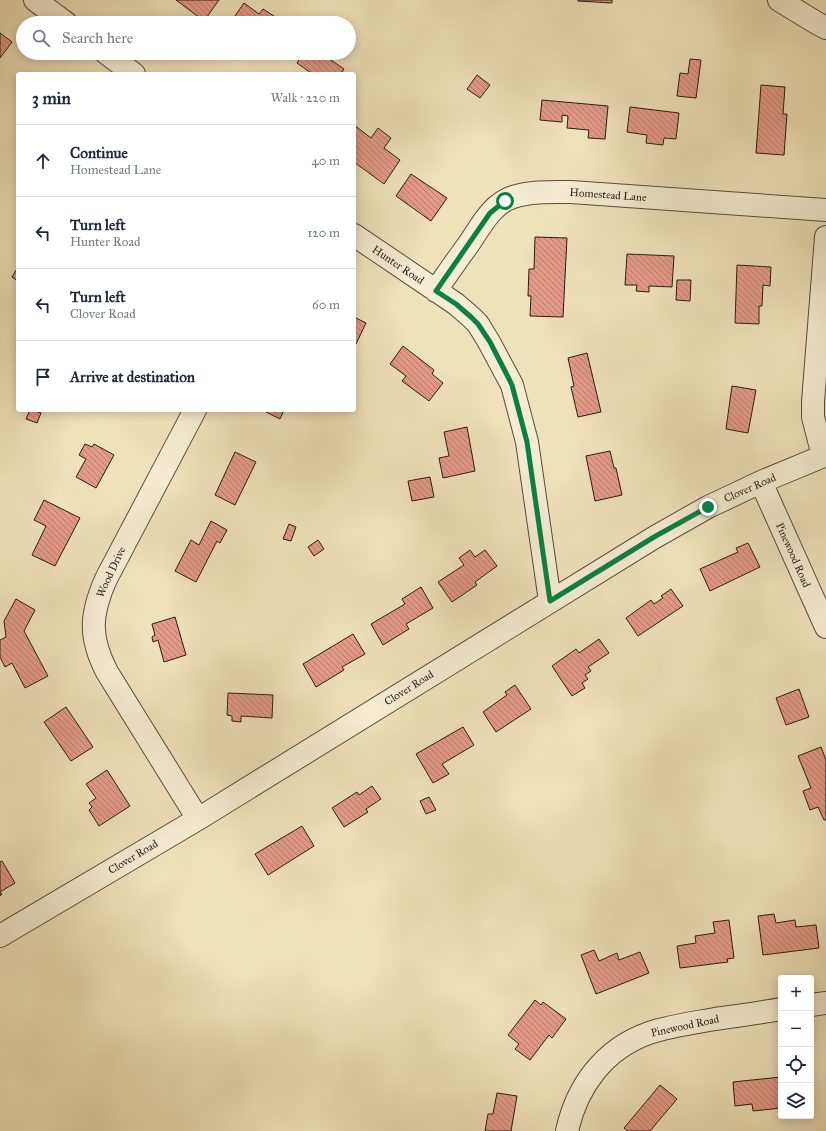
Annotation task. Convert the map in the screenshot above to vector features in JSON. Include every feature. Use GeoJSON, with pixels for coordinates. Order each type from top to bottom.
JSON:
{"type":"FeatureCollection","features":[{"type":"Feature","properties":{"kind":"street"},"geometry":{"type":"LineString","coordinates":[[36,0],[57,16]]}},
{"type":"Feature","properties":{"kind":"street"},"geometry":{"type":"LineString","coordinates":[[779,0],[826,28]]}},
{"type":"Feature","properties":{"kind":"street"},"geometry":{"type":"LineString","coordinates":[[115,60],[131,72]]}},
{"type":"Feature","properties":{"kind":"street","name":"Homestead Lane"},"geometry":{"type":"LineString","coordinates":[[436,291],[490,213],[505,201],[513,197],[530,193],[571,192],[826,210]]}},
{"type":"Feature","properties":{"kind":"street","name":"Hunter Road"},"geometry":{"type":"LineString","coordinates":[[356,237],[456,304],[478,324],[490,342],[512,385],[527,442],[550,601]]}},
{"type":"Feature","properties":{"kind":"street"},"geometry":{"type":"LineString","coordinates":[[825,456],[813,417],[813,402],[826,237]]}},
{"type":"Feature","properties":{"kind":"street","name":"Wood Drive"},"geometry":{"type":"LineString","coordinates":[[194,412],[106,580],[98,598],[93,626],[99,653],[107,672],[198,819]]}},
{"type":"Feature","properties":{"kind":"street","name":"Clover Road"},"geometry":{"type":"LineString","coordinates":[[0,936],[198,819],[654,537],[708,507],[761,482],[825,456]]}},
{"type":"Feature","properties":{"kind":"street","name":"Pinewood Road"},"geometry":{"type":"LineString","coordinates":[[761,482],[826,627]]}},
{"type":"Feature","properties":{"kind":"street"},"geometry":{"type":"LineString","coordinates":[[814,1004],[826,1002]]}},
{"type":"Feature","properties":{"kind":"street","name":"Pinewood Road"},"geometry":{"type":"LineString","coordinates":[[567,1131],[570,1118],[583,1087],[604,1062],[617,1050],[631,1041],[649,1033],[670,1027],[778,1009]]}},
{"type":"Feature","properties":{"kind":"building"},"geometry":{"type":"Polygon","coordinates":[[[176,0],[219,0],[208,16],[197,16],[176,0]]]}},
{"type":"Feature","properties":{"kind":"building"},"geometry":{"type":"Polygon","coordinates":[[[612,0],[612,3],[578,1],[612,0]]]}},
{"type":"Feature","properties":{"kind":"building"},"geometry":{"type":"Polygon","coordinates":[[[244,3],[259,14],[263,9],[274,16],[235,16],[244,3]]]}},
{"type":"Feature","properties":{"kind":"building"},"geometry":{"type":"Polygon","coordinates":[[[0,33],[12,42],[0,58],[0,33]]]}},
{"type":"Feature","properties":{"kind":"building"},"geometry":{"type":"Polygon","coordinates":[[[690,59],[701,60],[696,98],[677,96],[680,73],[688,74],[690,59]]]}},
{"type":"Feature","properties":{"kind":"building"},"geometry":{"type":"Polygon","coordinates":[[[299,60],[331,60],[344,69],[342,72],[310,72],[297,63],[299,60]]]}},
{"type":"Feature","properties":{"kind":"building"},"geometry":{"type":"Polygon","coordinates":[[[477,75],[490,85],[480,98],[467,89],[477,75]]]}},
{"type":"Feature","properties":{"kind":"building"},"geometry":{"type":"Polygon","coordinates":[[[761,85],[785,87],[783,114],[787,114],[784,155],[756,153],[761,85]]]}},
{"type":"Feature","properties":{"kind":"building"},"geometry":{"type":"Polygon","coordinates":[[[542,100],[608,106],[605,139],[588,138],[589,130],[567,128],[568,116],[562,115],[562,122],[540,120],[542,100]]]}},
{"type":"Feature","properties":{"kind":"building"},"geometry":{"type":"Polygon","coordinates":[[[630,107],[679,113],[676,139],[664,138],[663,145],[646,143],[647,135],[627,132],[630,107]]]}},
{"type":"Feature","properties":{"kind":"building"},"geometry":{"type":"Polygon","coordinates":[[[356,127],[371,138],[378,128],[391,138],[384,148],[400,160],[384,184],[356,163],[356,127]]]}},
{"type":"Feature","properties":{"kind":"building"},"geometry":{"type":"Polygon","coordinates":[[[411,174],[447,198],[431,221],[396,196],[411,174]]]}},
{"type":"Feature","properties":{"kind":"building"},"geometry":{"type":"Polygon","coordinates":[[[535,237],[567,238],[563,317],[530,316],[531,296],[528,296],[529,269],[534,269],[535,237]]]}},
{"type":"Feature","properties":{"kind":"building"},"geometry":{"type":"Polygon","coordinates":[[[627,254],[674,256],[672,287],[649,286],[649,292],[636,291],[637,285],[625,285],[627,254]]]}},
{"type":"Feature","properties":{"kind":"building"},"geometry":{"type":"Polygon","coordinates":[[[737,265],[771,267],[770,286],[763,285],[762,306],[759,306],[759,324],[735,323],[737,265]]]}},
{"type":"Feature","properties":{"kind":"building"},"geometry":{"type":"Polygon","coordinates":[[[16,270],[16,280],[12,277],[16,270]]]}},
{"type":"Feature","properties":{"kind":"building"},"geometry":{"type":"Polygon","coordinates":[[[677,280],[691,280],[690,301],[676,300],[677,280]]]}},
{"type":"Feature","properties":{"kind":"building"},"geometry":{"type":"Polygon","coordinates":[[[356,318],[366,323],[356,344],[356,318]]]}},
{"type":"Feature","properties":{"kind":"building"},"geometry":{"type":"Polygon","coordinates":[[[403,346],[434,370],[432,374],[443,383],[429,401],[402,381],[406,376],[390,364],[403,346]]]}},
{"type":"Feature","properties":{"kind":"building"},"geometry":{"type":"Polygon","coordinates":[[[587,353],[601,412],[578,417],[571,387],[574,386],[568,358],[587,353]]]}},
{"type":"Feature","properties":{"kind":"building"},"geometry":{"type":"Polygon","coordinates":[[[732,386],[756,390],[748,433],[726,429],[732,386]]]}},
{"type":"Feature","properties":{"kind":"building"},"geometry":{"type":"Polygon","coordinates":[[[29,412],[41,413],[37,423],[26,419],[29,412]]]}},
{"type":"Feature","properties":{"kind":"building"},"geometry":{"type":"Polygon","coordinates":[[[266,412],[283,412],[280,419],[266,412]]]}},
{"type":"Feature","properties":{"kind":"building"},"geometry":{"type":"Polygon","coordinates":[[[467,427],[475,471],[443,478],[439,458],[449,456],[444,432],[467,427]]]}},
{"type":"Feature","properties":{"kind":"building"},"geometry":{"type":"Polygon","coordinates":[[[85,444],[92,447],[94,444],[114,455],[96,488],[76,477],[86,459],[79,455],[85,444]]]}},
{"type":"Feature","properties":{"kind":"building"},"geometry":{"type":"Polygon","coordinates":[[[610,451],[614,468],[616,468],[622,495],[595,501],[586,456],[610,451]]]}},
{"type":"Feature","properties":{"kind":"building"},"geometry":{"type":"Polygon","coordinates":[[[235,452],[256,462],[235,505],[215,495],[235,452]]]}},
{"type":"Feature","properties":{"kind":"building"},"geometry":{"type":"Polygon","coordinates":[[[430,477],[434,497],[412,501],[408,481],[430,477]]]}},
{"type":"Feature","properties":{"kind":"building"},"geometry":{"type":"Polygon","coordinates":[[[44,500],[80,518],[55,566],[32,555],[46,526],[34,520],[44,500]]]}},
{"type":"Feature","properties":{"kind":"building"},"geometry":{"type":"Polygon","coordinates":[[[211,521],[227,530],[220,543],[217,541],[196,582],[175,571],[191,540],[199,545],[211,521]]]}},
{"type":"Feature","properties":{"kind":"building"},"geometry":{"type":"Polygon","coordinates":[[[289,524],[296,527],[291,541],[283,539],[289,524]]]}},
{"type":"Feature","properties":{"kind":"building"},"geometry":{"type":"Polygon","coordinates":[[[318,540],[324,549],[314,556],[308,547],[318,540]]]}},
{"type":"Feature","properties":{"kind":"building"},"geometry":{"type":"Polygon","coordinates":[[[748,543],[760,567],[710,591],[700,569],[738,552],[736,548],[748,543]]]}},
{"type":"Feature","properties":{"kind":"building"},"geometry":{"type":"Polygon","coordinates":[[[470,550],[475,557],[485,550],[497,566],[475,582],[477,585],[452,602],[438,582],[464,565],[459,558],[470,550]]]}},
{"type":"Feature","properties":{"kind":"building"},"geometry":{"type":"Polygon","coordinates":[[[421,587],[433,608],[406,624],[409,629],[383,645],[371,624],[405,604],[402,599],[421,587]]]}},
{"type":"Feature","properties":{"kind":"building"},"geometry":{"type":"Polygon","coordinates":[[[671,589],[683,606],[638,636],[626,618],[651,600],[654,604],[663,598],[661,596],[671,589]]]}},
{"type":"Feature","properties":{"kind":"building"},"geometry":{"type":"Polygon","coordinates":[[[16,599],[35,610],[24,631],[48,676],[25,688],[12,663],[5,667],[0,657],[0,640],[6,637],[4,621],[16,599]]]}},
{"type":"Feature","properties":{"kind":"building"},"geometry":{"type":"Polygon","coordinates":[[[175,617],[186,655],[164,662],[158,640],[153,642],[152,637],[155,635],[152,624],[175,617]]]}},
{"type":"Feature","properties":{"kind":"building"},"geometry":{"type":"Polygon","coordinates":[[[353,634],[365,654],[342,667],[344,670],[316,687],[303,664],[353,634]]]}},
{"type":"Feature","properties":{"kind":"building"},"geometry":{"type":"Polygon","coordinates":[[[599,639],[609,653],[588,667],[591,671],[585,675],[588,679],[582,683],[585,688],[572,696],[552,666],[576,649],[579,653],[599,639]]]}},
{"type":"Feature","properties":{"kind":"building"},"geometry":{"type":"Polygon","coordinates":[[[515,685],[531,709],[496,732],[483,712],[507,695],[505,692],[515,685]]]}},
{"type":"Feature","properties":{"kind":"building"},"geometry":{"type":"Polygon","coordinates":[[[799,689],[809,717],[786,725],[776,698],[799,689]]]}},
{"type":"Feature","properties":{"kind":"building"},"geometry":{"type":"Polygon","coordinates":[[[228,693],[273,695],[272,718],[241,716],[241,722],[232,721],[232,716],[227,715],[228,693]]]}},
{"type":"Feature","properties":{"kind":"building"},"geometry":{"type":"Polygon","coordinates":[[[66,707],[93,747],[71,761],[44,722],[66,707]]]}},
{"type":"Feature","properties":{"kind":"building"},"geometry":{"type":"Polygon","coordinates":[[[463,727],[474,745],[442,764],[449,774],[433,783],[416,754],[463,727]]]}},
{"type":"Feature","properties":{"kind":"building"},"geometry":{"type":"Polygon","coordinates":[[[821,747],[826,760],[826,820],[824,820],[818,807],[810,810],[803,791],[811,788],[798,756],[821,747]]]}},
{"type":"Feature","properties":{"kind":"building"},"geometry":{"type":"Polygon","coordinates":[[[107,770],[130,806],[99,826],[89,810],[92,807],[89,803],[96,798],[86,784],[107,770]]]}},
{"type":"Feature","properties":{"kind":"building"},"geometry":{"type":"Polygon","coordinates":[[[372,786],[381,799],[366,809],[368,812],[344,827],[332,808],[357,792],[359,795],[372,786]]]}},
{"type":"Feature","properties":{"kind":"building"},"geometry":{"type":"Polygon","coordinates":[[[429,797],[436,810],[426,814],[420,801],[429,797]]]}},
{"type":"Feature","properties":{"kind":"building"},"geometry":{"type":"Polygon","coordinates":[[[302,826],[314,846],[268,875],[255,854],[302,826]]]}},
{"type":"Feature","properties":{"kind":"building"},"geometry":{"type":"Polygon","coordinates":[[[2,861],[15,883],[0,892],[0,862],[2,861]]]}},
{"type":"Feature","properties":{"kind":"building"},"geometry":{"type":"Polygon","coordinates":[[[774,914],[776,923],[795,920],[796,927],[816,925],[819,948],[763,955],[758,916],[774,914]]]}},
{"type":"Feature","properties":{"kind":"building"},"geometry":{"type":"Polygon","coordinates":[[[729,920],[734,958],[727,959],[728,962],[680,968],[677,946],[696,943],[695,936],[715,933],[713,922],[729,920]]]}},
{"type":"Feature","properties":{"kind":"building"},"geometry":{"type":"Polygon","coordinates":[[[594,950],[599,961],[617,953],[619,960],[640,952],[649,973],[596,994],[581,955],[594,950]]]}},
{"type":"Feature","properties":{"kind":"building"},"geometry":{"type":"Polygon","coordinates":[[[535,1000],[541,1005],[543,1002],[566,1019],[552,1038],[549,1035],[530,1060],[515,1049],[519,1044],[508,1035],[535,1000]]]}},
{"type":"Feature","properties":{"kind":"building"},"geometry":{"type":"Polygon","coordinates":[[[778,1077],[778,1108],[753,1111],[752,1104],[735,1106],[733,1082],[778,1077]]]}},
{"type":"Feature","properties":{"kind":"building"},"geometry":{"type":"Polygon","coordinates":[[[660,1085],[677,1099],[650,1131],[628,1131],[624,1128],[660,1085]]]}},
{"type":"Feature","properties":{"kind":"building"},"geometry":{"type":"Polygon","coordinates":[[[497,1093],[517,1096],[511,1131],[485,1131],[488,1114],[493,1114],[497,1093]]]}},
{"type":"Feature","properties":{"kind":"route"},"geometry":{"type":"LineString","coordinates":[[505,201],[490,213],[436,291],[456,304],[478,324],[490,342],[512,385],[527,442],[550,601],[654,537],[708,507]]}}]}
